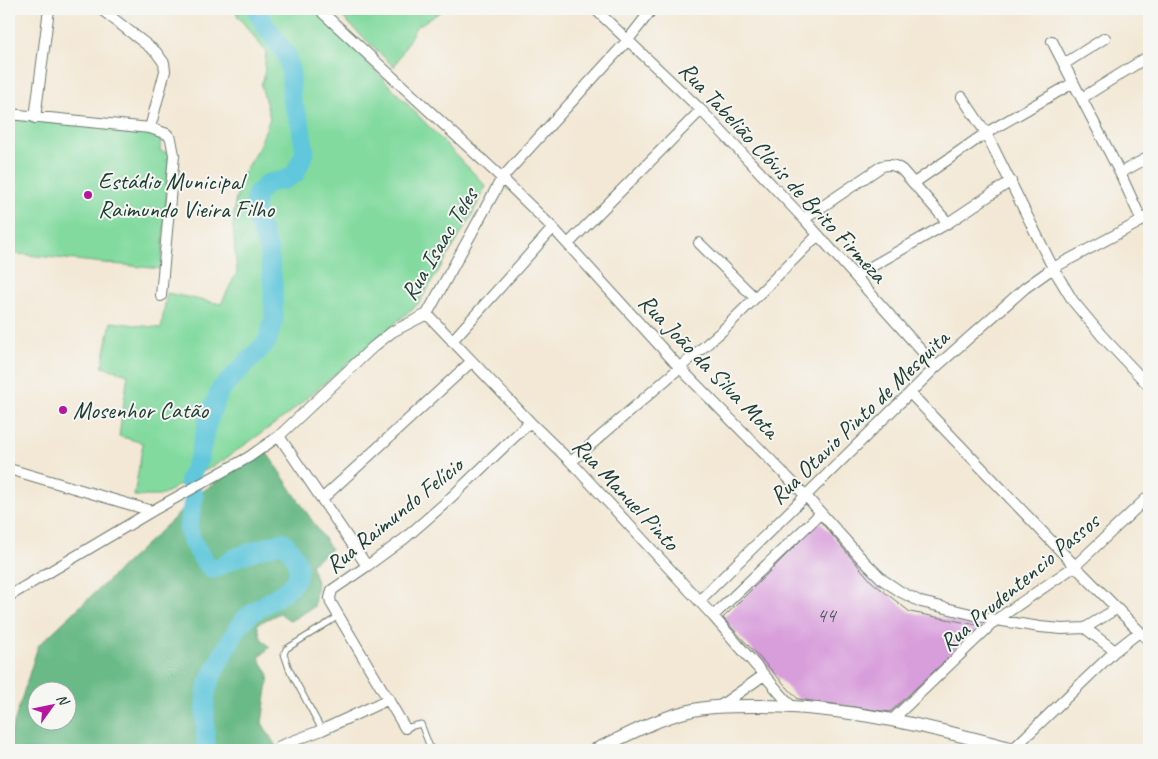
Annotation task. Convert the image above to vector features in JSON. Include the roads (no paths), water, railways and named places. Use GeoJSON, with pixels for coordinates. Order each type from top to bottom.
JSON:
{"type":"FeatureCollection","features":[{"type":"Feature","properties":{"kind":"street"},"geometry":{"type":"LineString","coordinates":[[35,118],[49,9]]}},
{"type":"Feature","properties":{"kind":"street"},"geometry":{"type":"LineString","coordinates":[[101,9],[156,52],[164,63],[165,71],[150,128]]}},
{"type":"Feature","properties":{"kind":"street","name":"Rua Tabelião Clóvis de Brito Firmeza"},"geometry":{"type":"LineString","coordinates":[[595,9],[701,110],[818,234],[936,367]]}},
{"type":"Feature","properties":{"kind":"street","name":"Rua Isaac Teles"},"geometry":{"type":"LineString","coordinates":[[9,596],[152,510],[249,457],[279,436],[373,347],[392,332],[427,314],[502,178],[628,40],[652,9]]}},
{"type":"Feature","properties":{"kind":"street","name":"Rua João da Silva Mota"},"geometry":{"type":"LineString","coordinates":[[323,13],[502,178],[553,228],[679,367],[806,496],[866,564],[883,580],[921,602],[996,620],[1062,629],[1085,628]]}},
{"type":"Feature","properties":{"kind":"street"},"geometry":{"type":"LineString","coordinates":[[1064,64],[1105,38]]}},
{"type":"Feature","properties":{"kind":"street"},"geometry":{"type":"LineString","coordinates":[[1052,41],[1120,173],[1146,219]]}},
{"type":"Feature","properties":{"kind":"street"},"geometry":{"type":"LineString","coordinates":[[1082,98],[1149,56]]}},
{"type":"Feature","properties":{"kind":"street"},"geometry":{"type":"LineString","coordinates":[[914,184],[986,134],[1073,83]]}},
{"type":"Feature","properties":{"kind":"street"},"geometry":{"type":"LineString","coordinates":[[962,97],[986,134],[1053,268],[1073,301],[1102,336],[1149,386]]}},
{"type":"Feature","properties":{"kind":"street"},"geometry":{"type":"LineString","coordinates":[[568,244],[701,110]]}},
{"type":"Feature","properties":{"kind":"street"},"geometry":{"type":"LineString","coordinates":[[9,114],[150,128],[159,130],[171,138],[174,168],[161,296]]}},
{"type":"Feature","properties":{"kind":"street"},"geometry":{"type":"LineString","coordinates":[[1120,173],[1149,157]]}},
{"type":"Feature","properties":{"kind":"street"},"geometry":{"type":"LineString","coordinates":[[804,219],[882,166],[888,164],[896,165],[948,223]]}},
{"type":"Feature","properties":{"kind":"street"},"geometry":{"type":"LineString","coordinates":[[855,276],[948,223],[1011,181]]}},
{"type":"Feature","properties":{"kind":"street","name":"Rua Otavio Pinto de Mesquita"},"geometry":{"type":"LineString","coordinates":[[699,601],[936,367],[1025,288],[1053,268],[1146,219]]}},
{"type":"Feature","properties":{"kind":"street"},"geometry":{"type":"LineString","coordinates":[[452,341],[553,228]]}},
{"type":"Feature","properties":{"kind":"street"},"geometry":{"type":"LineString","coordinates":[[571,462],[722,331],[818,234]]}},
{"type":"Feature","properties":{"kind":"street"},"geometry":{"type":"LineString","coordinates":[[699,243],[755,298]]}},
{"type":"Feature","properties":{"kind":"street","name":"Rua Manuel Pinto"},"geometry":{"type":"LineString","coordinates":[[427,314],[571,462],[713,616],[791,706]]}},
{"type":"Feature","properties":{"kind":"street"},"geometry":{"type":"LineString","coordinates":[[322,499],[472,361]]}},
{"type":"Feature","properties":{"kind":"street"},"geometry":{"type":"LineString","coordinates":[[910,393],[1149,642]]}},
{"type":"Feature","properties":{"kind":"street","name":"Rua Raimundo Felício"},"geometry":{"type":"LineString","coordinates":[[405,728],[331,603],[332,590],[404,539],[443,505],[530,422]]}},
{"type":"Feature","properties":{"kind":"street"},"geometry":{"type":"LineString","coordinates":[[279,436],[368,566]]}},
{"type":"Feature","properties":{"kind":"street"},"geometry":{"type":"LineString","coordinates":[[9,469],[152,510]]}},
{"type":"Feature","properties":{"kind":"street","name":"Rua Prudentencio Passos"},"geometry":{"type":"LineString","coordinates":[[892,720],[996,620],[1075,566],[1147,502]]}},
{"type":"Feature","properties":{"kind":"street","name":"Rua Otavio Pinto de Mesquita"},"geometry":{"type":"LineString","coordinates":[[713,616],[821,513]]}},
{"type":"Feature","properties":{"kind":"street"},"geometry":{"type":"LineString","coordinates":[[1116,608],[1085,628],[1116,651]]}},
{"type":"Feature","properties":{"kind":"street"},"geometry":{"type":"LineString","coordinates":[[594,750],[649,725],[685,712],[720,706],[791,706],[892,720],[1015,750],[1038,724],[1139,632]]}},
{"type":"Feature","properties":{"kind":"street"},"geometry":{"type":"LineString","coordinates":[[720,706],[764,675]]}},
{"type":"Feature","properties":{"kind":"street"},"geometry":{"type":"LineString","coordinates":[[280,746],[322,730],[389,699]]}},
{"type":"Feature","properties":{"kind":"lane"},"geometry":{"type":"LineString","coordinates":[[322,730],[289,669],[284,654],[286,649],[339,616]]}},
{"type":"Feature","properties":{"kind":"lane"},"geometry":{"type":"LineString","coordinates":[[405,728],[421,724],[431,750]]}},
{"type":"Feature","properties":{"kind":"waterway"},"geometry":{"type":"LineString","coordinates":[[206,750],[206,693],[222,655],[245,619],[288,588],[294,582],[298,571],[295,558],[284,542],[257,550],[213,569],[205,562],[192,541],[188,528],[194,497],[189,480],[199,458],[207,424],[220,390],[267,342],[274,319],[269,250],[255,215],[256,195],[268,183],[284,180],[295,174],[305,152],[300,123],[291,98],[291,74],[287,56],[256,9]]}},
{"type":"Feature","properties":{"kind":"place","name":"Estádio Municipal Raimundo Vieira Filho"},"geometry":{"type":"Point","coordinates":[88,195]}},
{"type":"Feature","properties":{"kind":"place","name":"Mosenhor Catão"},"geometry":{"type":"Point","coordinates":[63,410]}}]}
